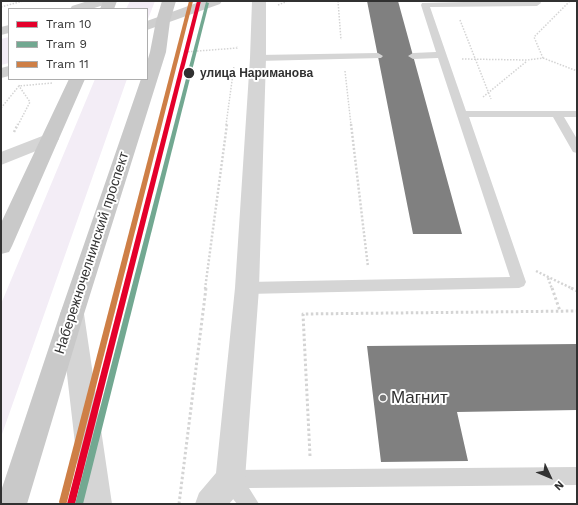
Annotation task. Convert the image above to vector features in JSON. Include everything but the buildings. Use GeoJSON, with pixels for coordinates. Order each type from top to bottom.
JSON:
{"type":"FeatureCollection","features":[{"type":"Feature","properties":{"kind":"main road"},"geometry":{"type":"LineString","coordinates":[[80,8],[102,1]]}},
{"type":"Feature","properties":{"kind":"main road","name":"Набережночелнинский проспект"},"geometry":{"type":"LineString","coordinates":[[12,504],[72,314],[158,52],[155,24],[169,1]]}},
{"type":"Feature","properties":{"kind":"main road"},"geometry":{"type":"LineString","coordinates":[[155,24],[215,1]]}},
{"type":"Feature","properties":{"kind":"main road"},"geometry":{"type":"LineString","coordinates":[[1,246],[50,139],[69,81]]}},
{"type":"Feature","properties":{"kind":"street"},"geometry":{"type":"LineString","coordinates":[[210,504],[230,479],[247,288],[258,58],[259,1]]}},
{"type":"Feature","properties":{"kind":"street"},"geometry":{"type":"LineString","coordinates":[[1,159],[50,139]]}},
{"type":"Feature","properties":{"kind":"street"},"geometry":{"type":"LineString","coordinates":[[72,314],[97,504]]}},
{"type":"Feature","properties":{"kind":"lane"},"geometry":{"type":"LineString","coordinates":[[247,288],[519,282],[425,5],[537,3],[535,1]]}},
{"type":"Feature","properties":{"kind":"lane"},"geometry":{"type":"LineString","coordinates":[[258,58],[378,56]]}},
{"type":"Feature","properties":{"kind":"lane"},"geometry":{"type":"LineString","coordinates":[[413,56],[443,57]]}},
{"type":"Feature","properties":{"kind":"lane"},"geometry":{"type":"LineString","coordinates":[[462,114],[577,114]]}},
{"type":"Feature","properties":{"kind":"lane"},"geometry":{"type":"LineString","coordinates":[[557,114],[577,150]]}},
{"type":"Feature","properties":{"kind":"lane"},"geometry":{"type":"LineString","coordinates":[[230,479],[577,476]]}},
{"type":"Feature","properties":{"kind":"lane"},"geometry":{"type":"LineString","coordinates":[[230,479],[249,504]]}},
{"type":"Feature","properties":{"kind":"path"},"geometry":{"type":"LineString","coordinates":[[1,7],[22,1]]}},
{"type":"Feature","properties":{"kind":"path"},"geometry":{"type":"LineString","coordinates":[[338,1],[343,57],[371,285]]}},
{"type":"Feature","properties":{"kind":"path"},"geometry":{"type":"LineString","coordinates":[[544,58],[534,37],[570,1]]}},
{"type":"Feature","properties":{"kind":"path"},"geometry":{"type":"LineString","coordinates":[[454,5],[497,114]]}},
{"type":"Feature","properties":{"kind":"path"},"geometry":{"type":"LineString","coordinates":[[236,55],[238,41]]}},
{"type":"Feature","properties":{"kind":"path"},"geometry":{"type":"LineString","coordinates":[[185,52],[237,48]]}},
{"type":"Feature","properties":{"kind":"path"},"geometry":{"type":"LineString","coordinates":[[443,57],[476,60],[527,60],[544,58],[577,71]]}},
{"type":"Feature","properties":{"kind":"path"},"geometry":{"type":"LineString","coordinates":[[462,114],[527,60]]}},
{"type":"Feature","properties":{"kind":"path"},"geometry":{"type":"LineString","coordinates":[[179,504],[235,63]]}},
{"type":"Feature","properties":{"kind":"path"},"geometry":{"type":"LineString","coordinates":[[1,108],[22,80]]}},
{"type":"Feature","properties":{"kind":"path"},"geometry":{"type":"LineString","coordinates":[[19,86],[69,81]]}},
{"type":"Feature","properties":{"kind":"path"},"geometry":{"type":"LineString","coordinates":[[12,136],[30,102],[19,86]]}},
{"type":"Feature","properties":{"kind":"path"},"geometry":{"type":"LineString","coordinates":[[511,258],[577,292]]}},
{"type":"Feature","properties":{"kind":"path"},"geometry":{"type":"LineString","coordinates":[[548,277],[560,311]]}},
{"type":"Feature","properties":{"kind":"path"},"geometry":{"type":"LineString","coordinates":[[311,478],[303,314],[577,311]]}},
{"type":"Feature","properties":{"kind":"shaded area"},"geometry":{"type":"Polygon","coordinates":[[[130,1],[155,1],[148,19],[148,8],[126,8],[130,1]]]}},
{"type":"Feature","properties":{"kind":"shaded area"},"geometry":{"type":"Polygon","coordinates":[[[8,37],[8,63],[1,65],[1,39],[8,37]]]}},
{"type":"Feature","properties":{"kind":"shaded area"},"geometry":{"type":"Polygon","coordinates":[[[95,80],[127,80],[1,437],[1,304],[95,80]]]}},
{"type":"Feature","properties":{"kind":"tram line","name":"11"},"geometry":{"type":"LineString","coordinates":[[63,502],[191,1]]}},
{"type":"Feature","properties":{"kind":"tram line","name":"10"},"geometry":{"type":"LineString","coordinates":[[71,504],[199,1]]}},
{"type":"Feature","properties":{"kind":"tram line","name":"9"},"geometry":{"type":"LineString","coordinates":[[79,504],[207,3]]}},
{"type":"Feature","properties":{"kind":"place","name":"улица Нариманова"},"geometry":{"type":"Point","coordinates":[189,73]}},
{"type":"Feature","properties":{"kind":"place","name":"Магнит"},"geometry":{"type":"Point","coordinates":[383,398]}}]}
